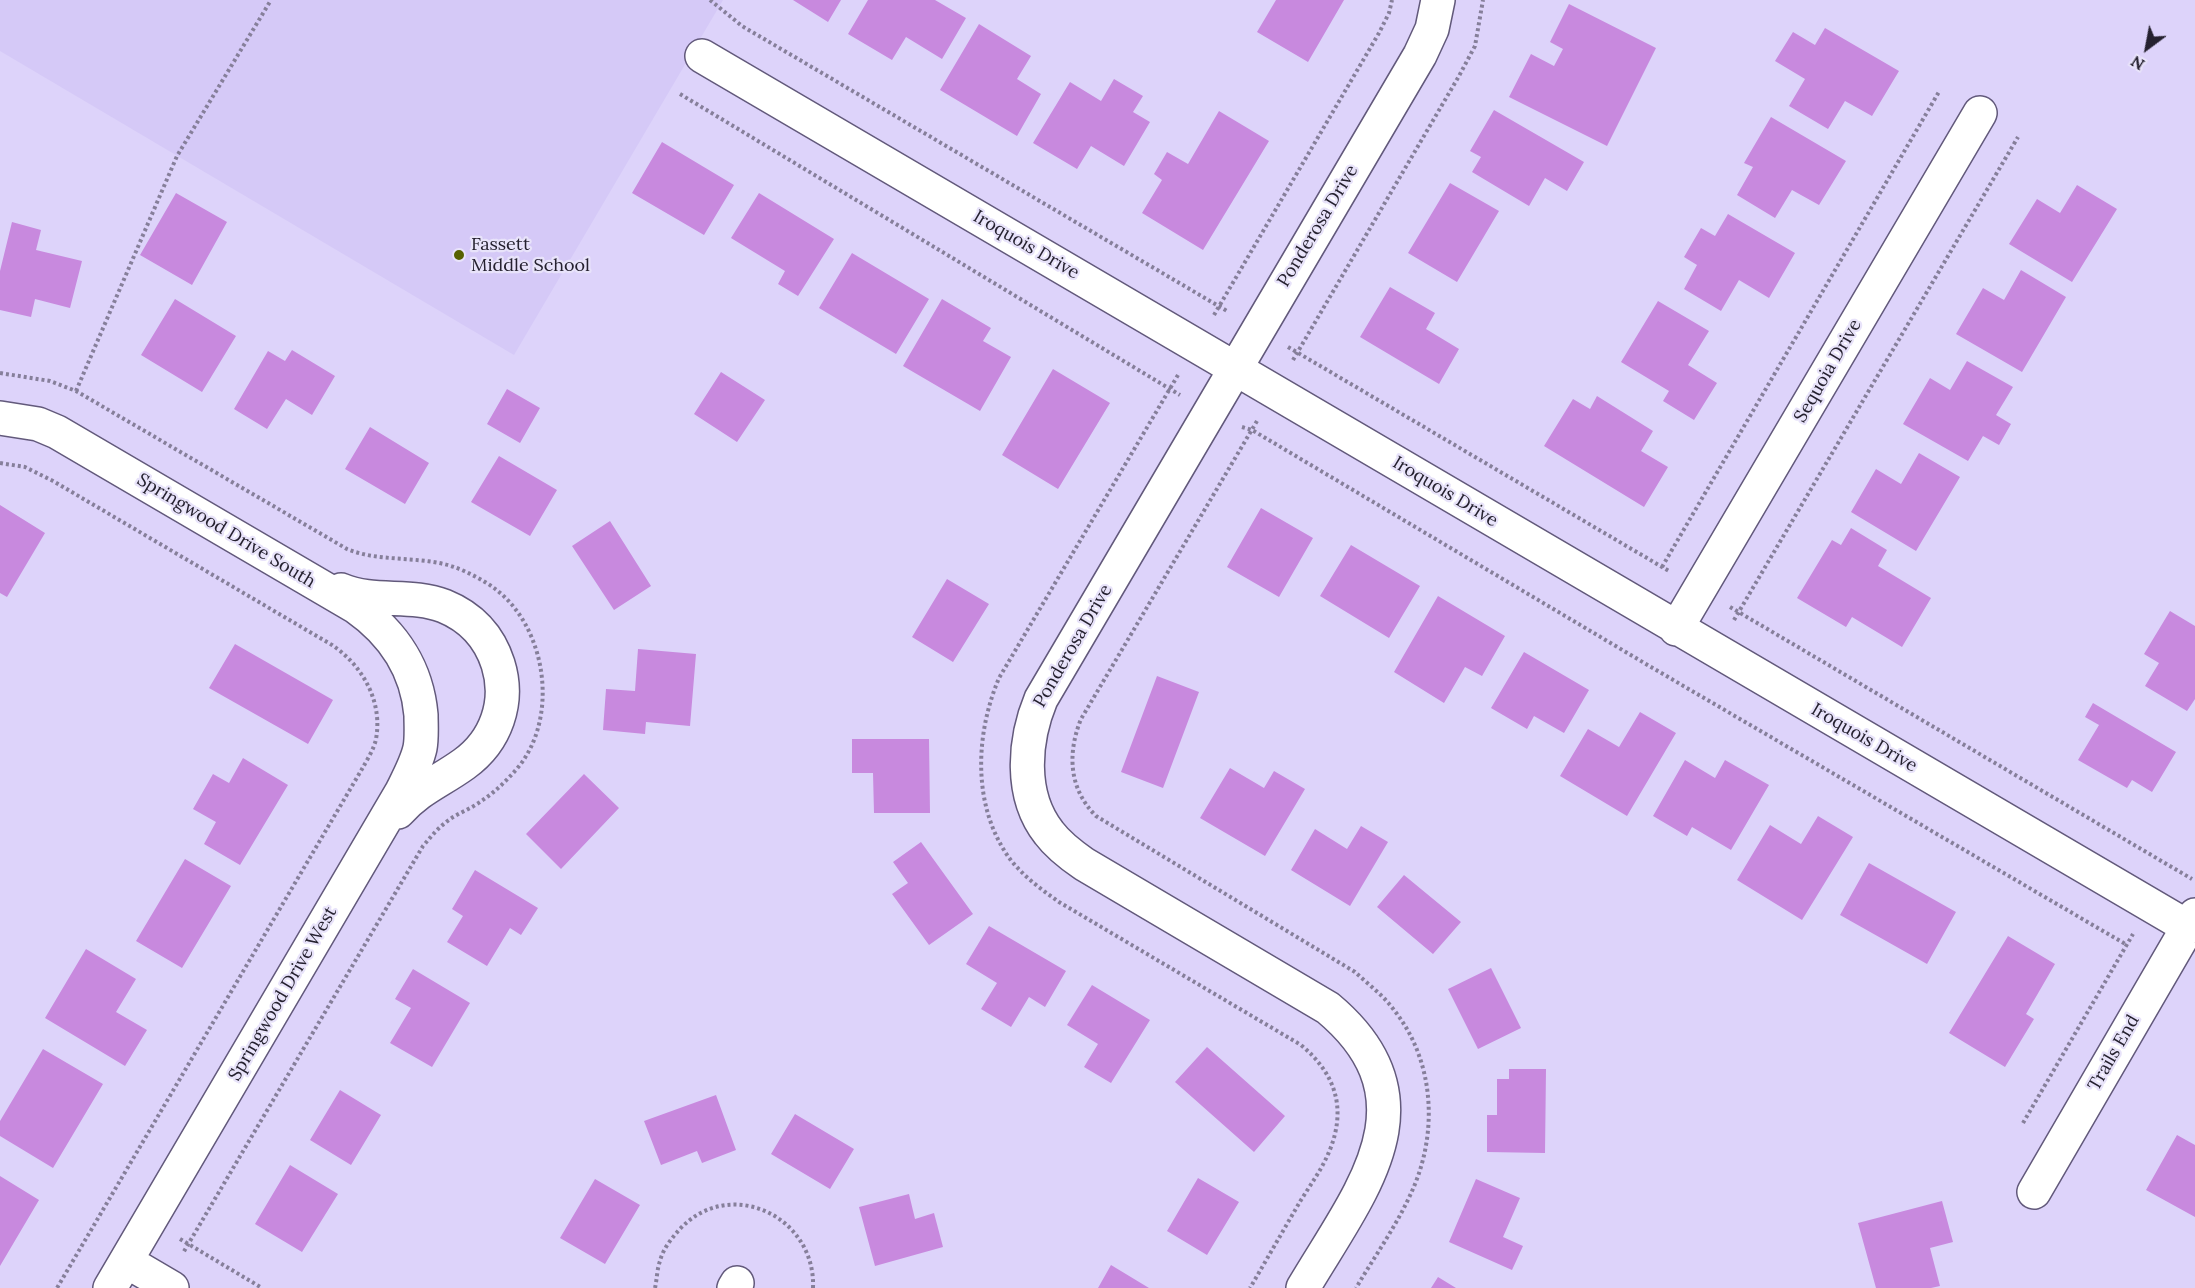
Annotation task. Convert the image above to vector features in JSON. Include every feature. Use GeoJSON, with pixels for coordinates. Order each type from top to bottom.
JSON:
{"type":"FeatureCollection","features":[{"type":"Feature","properties":{"kind":"street","name":"Ponderosa Drive"},"geometry":{"type":"LineString","coordinates":[[1303,1288],[1368,1179],[1378,1151],[1383,1125],[1383,1099],[1378,1075],[1366,1049],[1348,1026],[1328,1008],[1084,864],[1066,850],[1048,832],[1036,808],[1026,764],[1028,738],[1033,717],[1041,699],[1420,55],[1432,29],[1438,0]]}},
{"type":"Feature","properties":{"kind":"street","name":"Iroquois Drive"},"geometry":{"type":"LineString","coordinates":[[702,56],[2150,905],[2191,921]]}},
{"type":"Feature","properties":{"kind":"street","name":"Sequoia Drive"},"geometry":{"type":"LineString","coordinates":[[1676,629],[1980,113]]}},
{"type":"Feature","properties":{"kind":"street","name":"Springwood Drive South"},"geometry":{"type":"LineString","coordinates":[[0,418],[38,424],[57,432],[375,620],[404,656],[414,678],[416,689]]}},
{"type":"Feature","properties":{"kind":"street"},"geometry":{"type":"LineString","coordinates":[[300,574],[350,594],[430,602],[457,612],[470,621],[488,641],[502,677],[501,710],[488,739],[472,758],[422,789],[404,805],[371,843]]}},
{"type":"Feature","properties":{"kind":"street","name":"Springwood Drive West"},"geometry":{"type":"LineString","coordinates":[[118,1274],[402,791],[421,747],[420,702],[416,689]]}},
{"type":"Feature","properties":{"kind":"street","name":"Trails End"},"geometry":{"type":"LineString","coordinates":[[2034,1191],[2191,921]]}},
{"type":"Feature","properties":{"kind":"street"},"geometry":{"type":"LineString","coordinates":[[118,1274],[172,1288]]}},
{"type":"Feature","properties":{"kind":"path"},"geometry":{"type":"LineString","coordinates":[[76,391],[177,156],[271,0]]}},
{"type":"Feature","properties":{"kind":"path"},"geometry":{"type":"LineString","coordinates":[[710,0],[724,14],[742,26],[1662,567],[1940,90]]}},
{"type":"Feature","properties":{"kind":"path"},"geometry":{"type":"LineString","coordinates":[[1250,1288],[1330,1150],[1338,1112],[1334,1089],[1327,1072],[1301,1045],[1059,902],[1035,885],[1010,859],[992,825],[980,766],[983,730],[989,702],[999,678],[1379,33],[1389,13],[1392,0]]}},
{"type":"Feature","properties":{"kind":"path"},"geometry":{"type":"LineString","coordinates":[[1356,1288],[1412,1191],[1421,1163],[1428,1130],[1428,1094],[1415,1045],[1405,1026],[1380,994],[1354,972],[1096,816],[1085,805],[1078,792],[1071,762],[1072,745],[1081,719],[1459,76],[1475,46],[1483,0]]}},
{"type":"Feature","properties":{"kind":"path"},"geometry":{"type":"LineString","coordinates":[[680,94],[1208,412],[1230,423],[1252,430],[1690,690],[2127,945]]}},
{"type":"Feature","properties":{"kind":"path"},"geometry":{"type":"LineString","coordinates":[[1690,690],[1739,612],[2018,137]]}},
{"type":"Feature","properties":{"kind":"path"},"geometry":{"type":"LineString","coordinates":[[0,373],[50,381],[76,391],[335,542]]}},
{"type":"Feature","properties":{"kind":"path"},"geometry":{"type":"LineString","coordinates":[[0,463],[25,467],[53,481],[332,645],[355,664],[371,692],[375,709],[376,739],[362,769],[57,1288]]}},
{"type":"Feature","properties":{"kind":"path"},"geometry":{"type":"LineString","coordinates":[[1739,612],[2195,880]]}},
{"type":"Feature","properties":{"kind":"path"},"geometry":{"type":"LineString","coordinates":[[188,1244],[411,865]]}},
{"type":"Feature","properties":{"kind":"path"},"geometry":{"type":"LineString","coordinates":[[2023,1123],[2173,867]]}},
{"type":"Feature","properties":{"kind":"path"},"geometry":{"type":"LineString","coordinates":[[655,1288],[660,1261],[665,1249],[684,1225],[696,1215],[710,1209],[741,1204],[758,1207],[774,1215],[794,1230],[808,1252],[813,1270],[813,1288]]}},
{"type":"Feature","properties":{"kind":"shaded area","name":"Fassett Middle School"},"geometry":{"type":"Polygon","coordinates":[[[0,0],[723,0],[514,355],[0,51],[0,0]]]}},
{"type":"Feature","properties":{"kind":"building"},"geometry":{"type":"Polygon","coordinates":[[[793,0],[841,0],[828,22],[793,0]]]}},
{"type":"Feature","properties":{"kind":"building"},"geometry":{"type":"Polygon","coordinates":[[[868,0],[935,0],[966,18],[942,59],[906,37],[892,60],[848,34],[868,0]]]}},
{"type":"Feature","properties":{"kind":"building"},"geometry":{"type":"Polygon","coordinates":[[[1276,0],[1344,0],[1308,62],[1257,32],[1276,0]]]}},
{"type":"Feature","properties":{"kind":"building"},"geometry":{"type":"Polygon","coordinates":[[[1569,4],[1656,48],[1607,146],[1509,97],[1531,54],[1554,66],[1563,49],[1550,42],[1569,4]]]}},
{"type":"Feature","properties":{"kind":"building"},"geometry":{"type":"Polygon","coordinates":[[[979,24],[1031,56],[1017,79],[1041,94],[1017,136],[940,90],[979,24]]]}},
{"type":"Feature","properties":{"kind":"building"},"geometry":{"type":"Polygon","coordinates":[[[1825,28],[1899,71],[1872,116],[1845,101],[1828,129],[1789,106],[1805,79],[1775,61],[1793,32],[1815,45],[1825,28]]]}},
{"type":"Feature","properties":{"kind":"building"},"geometry":{"type":"Polygon","coordinates":[[[1114,79],[1143,96],[1133,112],[1150,122],[1124,166],[1091,146],[1077,169],[1033,143],[1070,82],[1101,101],[1114,79]]]}},
{"type":"Feature","properties":{"kind":"building"},"geometry":{"type":"Polygon","coordinates":[[[1494,110],[1584,162],[1567,191],[1545,178],[1529,206],[1472,172],[1481,157],[1470,151],[1494,110]]]}},
{"type":"Feature","properties":{"kind":"building"},"geometry":{"type":"Polygon","coordinates":[[[1219,111],[1269,141],[1203,250],[1142,213],[1162,180],[1154,174],[1167,152],[1188,164],[1219,111]]]}},
{"type":"Feature","properties":{"kind":"building"},"geometry":{"type":"Polygon","coordinates":[[[1771,117],[1846,161],[1819,205],[1792,190],[1775,218],[1737,195],[1753,167],[1744,163],[1771,117]]]}},
{"type":"Feature","properties":{"kind":"building"},"geometry":{"type":"Polygon","coordinates":[[[662,142],[734,185],[704,235],[632,193],[662,142]]]}},
{"type":"Feature","properties":{"kind":"building"},"geometry":{"type":"Polygon","coordinates":[[[1450,183],[1499,211],[1457,282],[1408,253],[1450,183]]]}},
{"type":"Feature","properties":{"kind":"building"},"geometry":{"type":"Polygon","coordinates":[[[2077,185],[2117,209],[2072,282],[2009,244],[2037,199],[2060,213],[2077,185]]]}},
{"type":"Feature","properties":{"kind":"building"},"geometry":{"type":"Polygon","coordinates":[[[176,193],[227,222],[192,285],[140,255],[176,193]]]}},
{"type":"Feature","properties":{"kind":"building"},"geometry":{"type":"Polygon","coordinates":[[[759,193],[834,239],[798,296],[778,284],[785,271],[731,238],[759,193]]]}},
{"type":"Feature","properties":{"kind":"building"},"geometry":{"type":"Polygon","coordinates":[[[1728,214],[1795,253],[1769,298],[1739,280],[1721,311],[1684,289],[1697,265],[1684,257],[1701,228],[1715,236],[1728,214]]]}},
{"type":"Feature","properties":{"kind":"building"},"geometry":{"type":"Polygon","coordinates":[[[12,222],[41,230],[36,250],[82,261],[70,308],[35,299],[31,317],[0,310],[0,271],[12,222]]]}},
{"type":"Feature","properties":{"kind":"building"},"geometry":{"type":"Polygon","coordinates":[[[852,253],[929,299],[896,354],[819,308],[852,253]]]}},
{"type":"Feature","properties":{"kind":"building"},"geometry":{"type":"Polygon","coordinates":[[[2021,270],[2066,297],[2022,372],[1956,334],[1983,288],[2004,300],[2021,270]]]}},
{"type":"Feature","properties":{"kind":"building"},"geometry":{"type":"Polygon","coordinates":[[[1390,287],[1435,313],[1426,329],[1459,349],[1439,384],[1360,337],[1390,287]]]}},
{"type":"Feature","properties":{"kind":"building"},"geometry":{"type":"Polygon","coordinates":[[[175,299],[236,336],[202,392],[141,355],[175,299]]]}},
{"type":"Feature","properties":{"kind":"building"},"geometry":{"type":"Polygon","coordinates":[[[942,299],[991,328],[983,341],[1011,357],[980,411],[903,366],[942,299]]]}},
{"type":"Feature","properties":{"kind":"building"},"geometry":{"type":"Polygon","coordinates":[[[1658,301],[1709,331],[1688,365],[1717,383],[1694,420],[1663,401],[1669,391],[1621,362],[1658,301]]]}},
{"type":"Feature","properties":{"kind":"building"},"geometry":{"type":"Polygon","coordinates":[[[292,350],[335,376],[312,415],[286,399],[267,429],[234,409],[268,351],[285,361],[292,350]]]}},
{"type":"Feature","properties":{"kind":"building"},"geometry":{"type":"Polygon","coordinates":[[[1967,361],[2013,387],[1996,415],[2011,424],[1999,445],[1983,436],[1968,461],[1903,424],[1930,378],[1950,390],[1967,361]]]}},
{"type":"Feature","properties":{"kind":"building"},"geometry":{"type":"Polygon","coordinates":[[[1053,369],[1110,403],[1058,489],[1002,455],[1053,369]]]}},
{"type":"Feature","properties":{"kind":"building"},"geometry":{"type":"Polygon","coordinates":[[[721,372],[765,400],[737,442],[694,414],[721,372]]]}},
{"type":"Feature","properties":{"kind":"building"},"geometry":{"type":"Polygon","coordinates":[[[507,389],[540,408],[520,443],[487,424],[507,389]]]}},
{"type":"Feature","properties":{"kind":"building"},"geometry":{"type":"Polygon","coordinates":[[[1597,396],[1653,431],[1641,451],[1668,467],[1644,507],[1544,446],[1573,399],[1590,409],[1597,396]]]}},
{"type":"Feature","properties":{"kind":"building"},"geometry":{"type":"Polygon","coordinates":[[[370,427],[429,463],[405,504],[345,469],[370,427]]]}},
{"type":"Feature","properties":{"kind":"building"},"geometry":{"type":"Polygon","coordinates":[[[1919,453],[1960,477],[1916,551],[1851,512],[1876,469],[1901,484],[1919,453]]]}},
{"type":"Feature","properties":{"kind":"building"},"geometry":{"type":"Polygon","coordinates":[[[499,456],[557,490],[530,536],[471,502],[499,456]]]}},
{"type":"Feature","properties":{"kind":"building"},"geometry":{"type":"Polygon","coordinates":[[[0,505],[45,533],[7,597],[0,593],[0,505]]]}},
{"type":"Feature","properties":{"kind":"building"},"geometry":{"type":"Polygon","coordinates":[[[1261,508],[1313,538],[1279,597],[1227,567],[1261,508]]]}},
{"type":"Feature","properties":{"kind":"building"},"geometry":{"type":"Polygon","coordinates":[[[610,521],[651,586],[614,610],[572,546],[610,521]]]}},
{"type":"Feature","properties":{"kind":"building"},"geometry":{"type":"Polygon","coordinates":[[[1851,528],[1887,550],[1878,566],[1931,598],[1902,647],[1852,617],[1846,627],[1797,598],[1832,540],[1841,545],[1851,528]]]}},
{"type":"Feature","properties":{"kind":"building"},"geometry":{"type":"Polygon","coordinates":[[[1351,545],[1420,586],[1389,638],[1320,596],[1351,545]]]}},
{"type":"Feature","properties":{"kind":"building"},"geometry":{"type":"Polygon","coordinates":[[[947,579],[989,604],[953,662],[912,637],[947,579]]]}},
{"type":"Feature","properties":{"kind":"building"},"geometry":{"type":"Polygon","coordinates":[[[1438,596],[1505,636],[1482,676],[1465,667],[1444,703],[1394,672],[1438,596]]]}},
{"type":"Feature","properties":{"kind":"building"},"geometry":{"type":"Polygon","coordinates":[[[2170,611],[2195,626],[2195,699],[2187,711],[2145,686],[2159,663],[2144,654],[2170,611]]]}},
{"type":"Feature","properties":{"kind":"building"},"geometry":{"type":"Polygon","coordinates":[[[235,644],[333,700],[308,744],[209,688],[235,644]]]}},
{"type":"Feature","properties":{"kind":"building"},"geometry":{"type":"Polygon","coordinates":[[[638,649],[696,654],[690,726],[646,722],[645,734],[603,730],[606,689],[635,691],[638,649]]]}},
{"type":"Feature","properties":{"kind":"building"},"geometry":{"type":"Polygon","coordinates":[[[1524,652],[1589,690],[1564,733],[1534,716],[1527,729],[1491,708],[1524,652]]]}},
{"type":"Feature","properties":{"kind":"building"},"geometry":{"type":"Polygon","coordinates":[[[1157,676],[1199,692],[1163,788],[1121,772],[1157,676]]]}},
{"type":"Feature","properties":{"kind":"building"},"geometry":{"type":"Polygon","coordinates":[[[2093,703],[2176,752],[2152,792],[2132,780],[2127,788],[2078,760],[2099,725],[2085,717],[2093,703]]]}},
{"type":"Feature","properties":{"kind":"building"},"geometry":{"type":"Polygon","coordinates":[[[1640,712],[1676,733],[1627,816],[1560,776],[1588,729],[1619,747],[1640,712]]]}},
{"type":"Feature","properties":{"kind":"building"},"geometry":{"type":"Polygon","coordinates":[[[852,739],[929,739],[930,813],[874,813],[873,773],[852,773],[852,739]]]}},
{"type":"Feature","properties":{"kind":"building"},"geometry":{"type":"Polygon","coordinates":[[[243,758],[288,785],[240,865],[204,844],[216,822],[193,809],[213,774],[229,783],[243,758]]]}},
{"type":"Feature","properties":{"kind":"building"},"geometry":{"type":"Polygon","coordinates":[[[1685,760],[1715,778],[1725,760],[1769,785],[1731,850],[1692,827],[1687,836],[1653,816],[1685,760]]]}},
{"type":"Feature","properties":{"kind":"building"},"geometry":{"type":"Polygon","coordinates":[[[1230,768],[1264,788],[1274,771],[1305,789],[1265,856],[1200,818],[1230,768]]]}},
{"type":"Feature","properties":{"kind":"building"},"geometry":{"type":"Polygon","coordinates":[[[584,774],[619,808],[561,869],[526,834],[584,774]]]}},
{"type":"Feature","properties":{"kind":"building"},"geometry":{"type":"Polygon","coordinates":[[[1818,816],[1853,837],[1802,920],[1737,880],[1770,825],[1801,844],[1818,816]]]}},
{"type":"Feature","properties":{"kind":"building"},"geometry":{"type":"Polygon","coordinates":[[[1361,826],[1388,842],[1350,906],[1291,870],[1315,829],[1347,849],[1361,826]]]}},
{"type":"Feature","properties":{"kind":"building"},"geometry":{"type":"Polygon","coordinates":[[[921,842],[973,914],[929,945],[892,894],[908,883],[893,862],[921,842]]]}},
{"type":"Feature","properties":{"kind":"building"},"geometry":{"type":"Polygon","coordinates":[[[185,859],[231,886],[182,968],[136,941],[185,859]]]}},
{"type":"Feature","properties":{"kind":"building"},"geometry":{"type":"Polygon","coordinates":[[[1869,863],[1956,912],[1927,964],[1840,915],[1869,863]]]}},
{"type":"Feature","properties":{"kind":"building"},"geometry":{"type":"Polygon","coordinates":[[[475,870],[538,908],[521,935],[510,928],[487,966],[447,942],[463,916],[452,909],[475,870]]]}},
{"type":"Feature","properties":{"kind":"building"},"geometry":{"type":"Polygon","coordinates":[[[1404,875],[1461,922],[1433,954],[1377,907],[1404,875]]]}},
{"type":"Feature","properties":{"kind":"building"},"geometry":{"type":"Polygon","coordinates":[[[989,926],[1066,971],[1045,1007],[1029,997],[1011,1027],[981,1009],[997,983],[966,964],[989,926]]]}},
{"type":"Feature","properties":{"kind":"building"},"geometry":{"type":"Polygon","coordinates":[[[2008,936],[2055,964],[2026,1014],[2034,1019],[2005,1067],[1949,1033],[2008,936]]]}},
{"type":"Feature","properties":{"kind":"building"},"geometry":{"type":"Polygon","coordinates":[[[86,949],[136,979],[116,1012],[147,1030],[125,1066],[45,1018],[86,949]]]}},
{"type":"Feature","properties":{"kind":"building"},"geometry":{"type":"Polygon","coordinates":[[[1491,968],[1521,1028],[1478,1049],[1448,989],[1491,968]]]}},
{"type":"Feature","properties":{"kind":"building"},"geometry":{"type":"Polygon","coordinates":[[[413,969],[470,1003],[432,1067],[390,1043],[411,1008],[395,999],[413,969]]]}},
{"type":"Feature","properties":{"kind":"building"},"geometry":{"type":"Polygon","coordinates":[[[1092,985],[1150,1020],[1111,1083],[1084,1067],[1098,1044],[1067,1025],[1092,985]]]}},
{"type":"Feature","properties":{"kind":"building"},"geometry":{"type":"Polygon","coordinates":[[[1207,1047],[1285,1116],[1254,1152],[1175,1082],[1207,1047]]]}},
{"type":"Feature","properties":{"kind":"building"},"geometry":{"type":"Polygon","coordinates":[[[43,1049],[103,1084],[53,1168],[0,1136],[0,1121],[43,1049]]]}},
{"type":"Feature","properties":{"kind":"building"},"geometry":{"type":"Polygon","coordinates":[[[1509,1069],[1546,1069],[1545,1153],[1487,1152],[1487,1115],[1497,1115],[1497,1079],[1509,1079],[1509,1069]]]}},
{"type":"Feature","properties":{"kind":"building"},"geometry":{"type":"Polygon","coordinates":[[[340,1090],[381,1115],[351,1165],[310,1140],[340,1090]]]}},
{"type":"Feature","properties":{"kind":"building"},"geometry":{"type":"Polygon","coordinates":[[[716,1095],[736,1150],[702,1163],[697,1151],[661,1165],[644,1121],[716,1095]]]}},
{"type":"Feature","properties":{"kind":"building"},"geometry":{"type":"Polygon","coordinates":[[[795,1114],[854,1149],[830,1189],[771,1154],[795,1114]]]}},
{"type":"Feature","properties":{"kind":"building"},"geometry":{"type":"Polygon","coordinates":[[[2177,1135],[2195,1145],[2195,1217],[2146,1190],[2177,1135]]]}},
{"type":"Feature","properties":{"kind":"building"},"geometry":{"type":"Polygon","coordinates":[[[290,1165],[338,1194],[302,1252],[255,1224],[290,1165]]]}},
{"type":"Feature","properties":{"kind":"building"},"geometry":{"type":"Polygon","coordinates":[[[0,1176],[39,1200],[0,1266],[0,1176]]]}},
{"type":"Feature","properties":{"kind":"building"},"geometry":{"type":"Polygon","coordinates":[[[1198,1178],[1239,1202],[1207,1255],[1167,1231],[1198,1178]]]}},
{"type":"Feature","properties":{"kind":"building"},"geometry":{"type":"Polygon","coordinates":[[[595,1179],[640,1205],[605,1264],[560,1238],[595,1179]]]}},
{"type":"Feature","properties":{"kind":"building"},"geometry":{"type":"Polygon","coordinates":[[[1476,1179],[1520,1198],[1503,1237],[1523,1246],[1512,1270],[1449,1242],[1476,1179]]]}},
{"type":"Feature","properties":{"kind":"building"},"geometry":{"type":"Polygon","coordinates":[[[909,1194],[915,1219],[934,1213],[943,1247],[875,1266],[859,1207],[909,1194]]]}},
{"type":"Feature","properties":{"kind":"building"},"geometry":{"type":"Polygon","coordinates":[[[1942,1201],[1953,1242],[1930,1248],[1940,1286],[1876,1288],[1858,1223],[1942,1201]]]}},
{"type":"Feature","properties":{"kind":"building"},"geometry":{"type":"Polygon","coordinates":[[[1111,1265],[1149,1288],[1098,1288],[1111,1265]]]}},
{"type":"Feature","properties":{"kind":"building"},"geometry":{"type":"Polygon","coordinates":[[[1438,1277],[1456,1288],[1431,1288],[1438,1277]]]}},
{"type":"Feature","properties":{"kind":"place","name":"Fassett Middle School"},"geometry":{"type":"Point","coordinates":[459,255]}}]}
